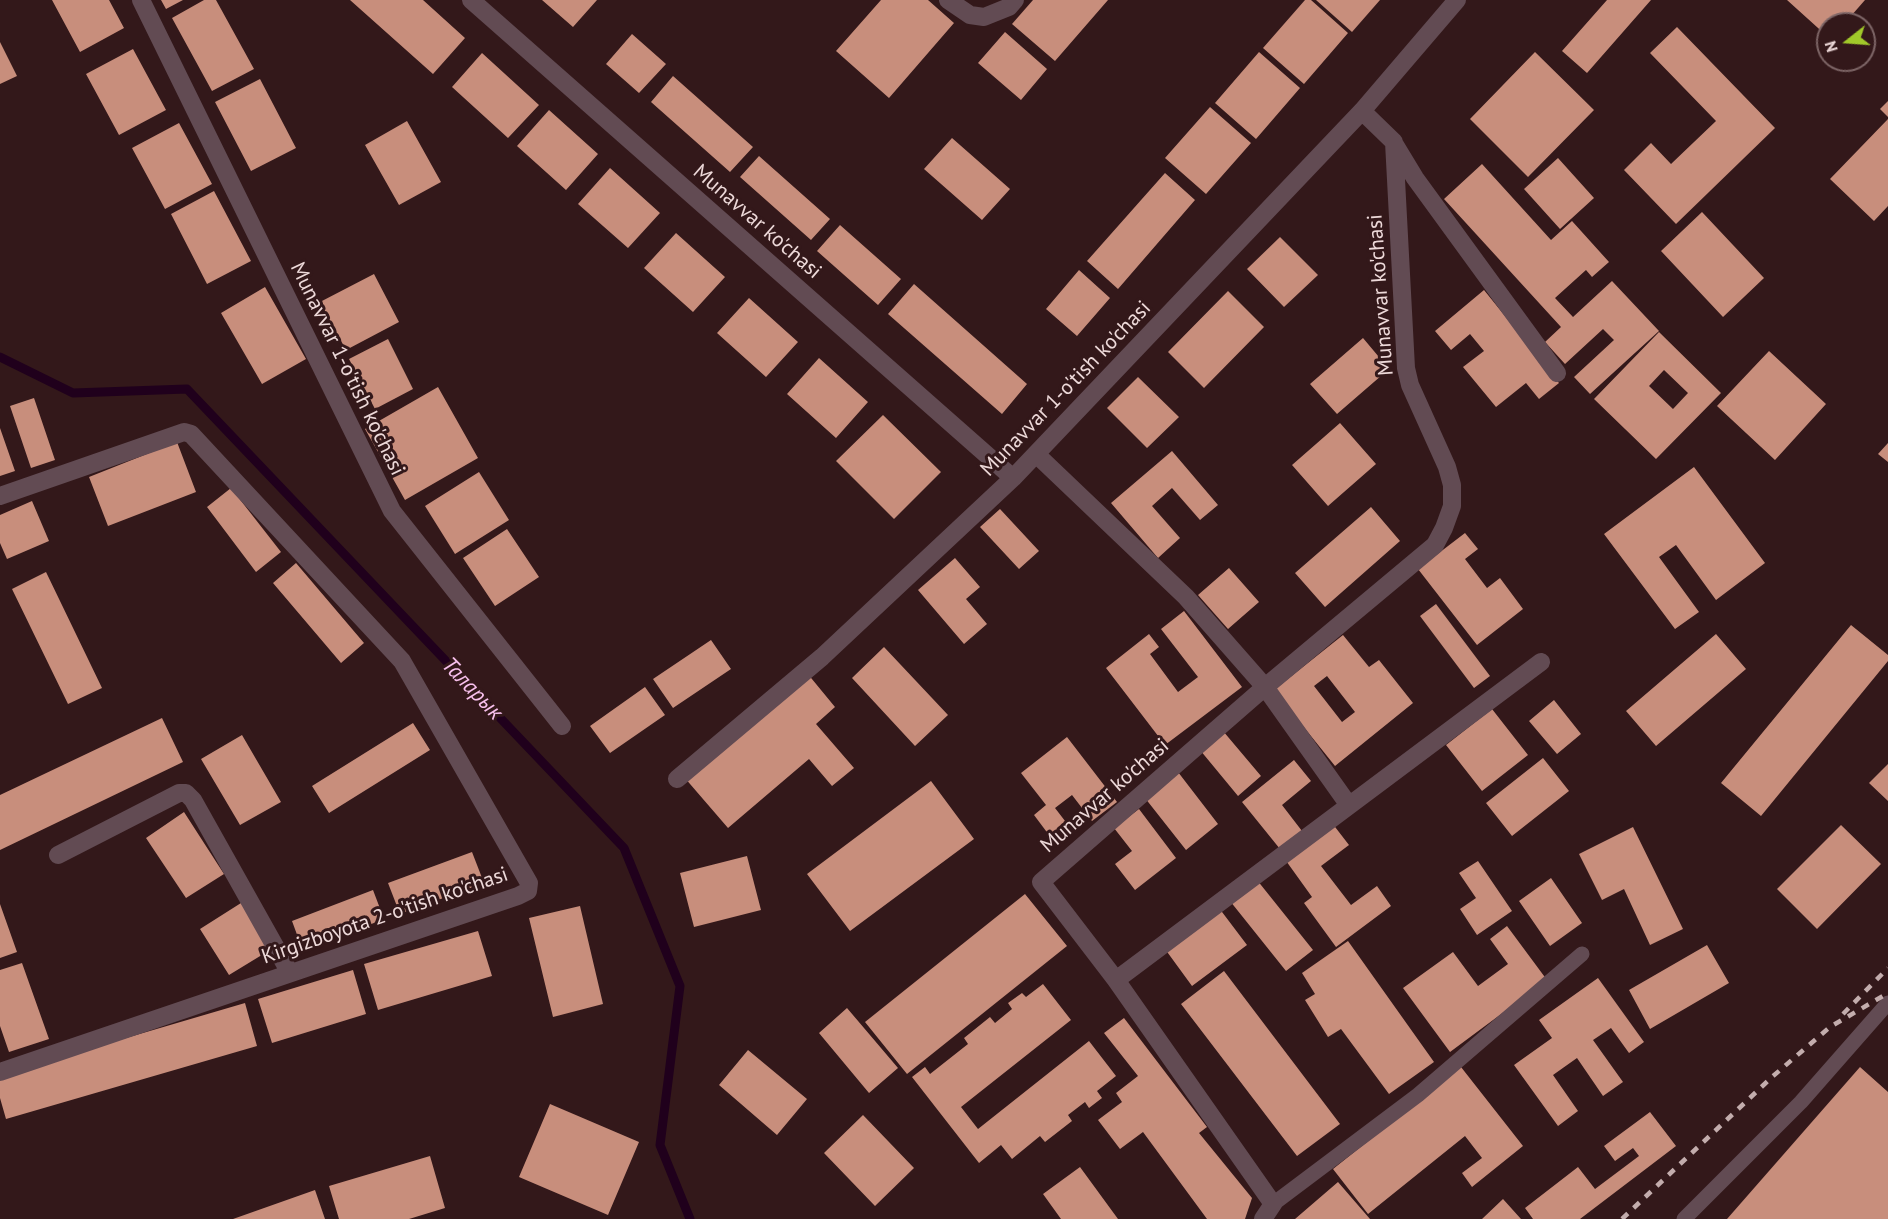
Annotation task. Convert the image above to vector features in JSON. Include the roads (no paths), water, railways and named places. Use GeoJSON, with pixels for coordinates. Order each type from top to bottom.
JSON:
{"type":"FeatureCollection","features":[{"type":"Feature","properties":{"kind":"street","name":"Munavvar 1-o'tish ko'chasi"},"geometry":{"type":"LineString","coordinates":[[141,0],[392,511],[562,726]]}},
{"type":"Feature","properties":{"kind":"street","name":"Munavvar ko'chasi"},"geometry":{"type":"LineString","coordinates":[[471,0],[1013,478]]}},
{"type":"Feature","properties":{"kind":"street"},"geometry":{"type":"LineString","coordinates":[[948,0],[970,15],[984,17],[1009,7],[1015,0]]}},
{"type":"Feature","properties":{"kind":"street","name":"Munavvar 1-o'tish ko'chasi"},"geometry":{"type":"LineString","coordinates":[[677,779],[822,657],[1013,478],[1362,111],[1457,0]]}},
{"type":"Feature","properties":{"kind":"street"},"geometry":{"type":"LineString","coordinates":[[1362,111],[1394,142],[1415,178],[1557,373]]}},
{"type":"Feature","properties":{"kind":"street","name":"Munavvar ko'chasi"},"geometry":{"type":"LineString","coordinates":[[1268,1211],[1116,980],[1041,882],[1265,687],[1435,545],[1452,506],[1452,485],[1447,467],[1410,385],[1406,368],[1394,142]]}},
{"type":"Feature","properties":{"kind":"street","name":"Kirgizboyota 2-o'tish ko'chasi"},"geometry":{"type":"LineString","coordinates":[[0,496],[184,432],[191,434],[408,670],[529,883],[528,891],[0,1072]]}},
{"type":"Feature","properties":{"kind":"street"},"geometry":{"type":"LineString","coordinates":[[1036,454],[1186,597],[1265,687],[1348,804]]}},
{"type":"Feature","properties":{"kind":"street"},"geometry":{"type":"LineString","coordinates":[[1116,980],[1348,804],[1541,662]]}},
{"type":"Feature","properties":{"kind":"street"},"geometry":{"type":"LineString","coordinates":[[58,855],[179,793],[186,793],[194,800],[290,973]]}},
{"type":"Feature","properties":{"kind":"lane","name":"Munavvar ko'chasi"},"geometry":{"type":"LineString","coordinates":[[1268,1211],[1418,1095],[1582,954]]}},
{"type":"Feature","properties":{"kind":"lane"},"geometry":{"type":"LineString","coordinates":[[1684,1219],[1801,1102],[1888,1003]]}},
{"type":"Feature","properties":{"kind":"waterway","name":"Таларык"},"geometry":{"type":"LineString","coordinates":[[0,357],[73,393],[187,389],[624,848],[680,986],[660,1145],[690,1219]]}},
{"type":"Feature","properties":{"kind":"railway"},"geometry":{"type":"LineString","coordinates":[[1843,1014],[1888,968]]}},
{"type":"Feature","properties":{"kind":"railway"},"geometry":{"type":"LineString","coordinates":[[1622,1219],[1772,1077],[1830,1027],[1888,993]]}}]}
